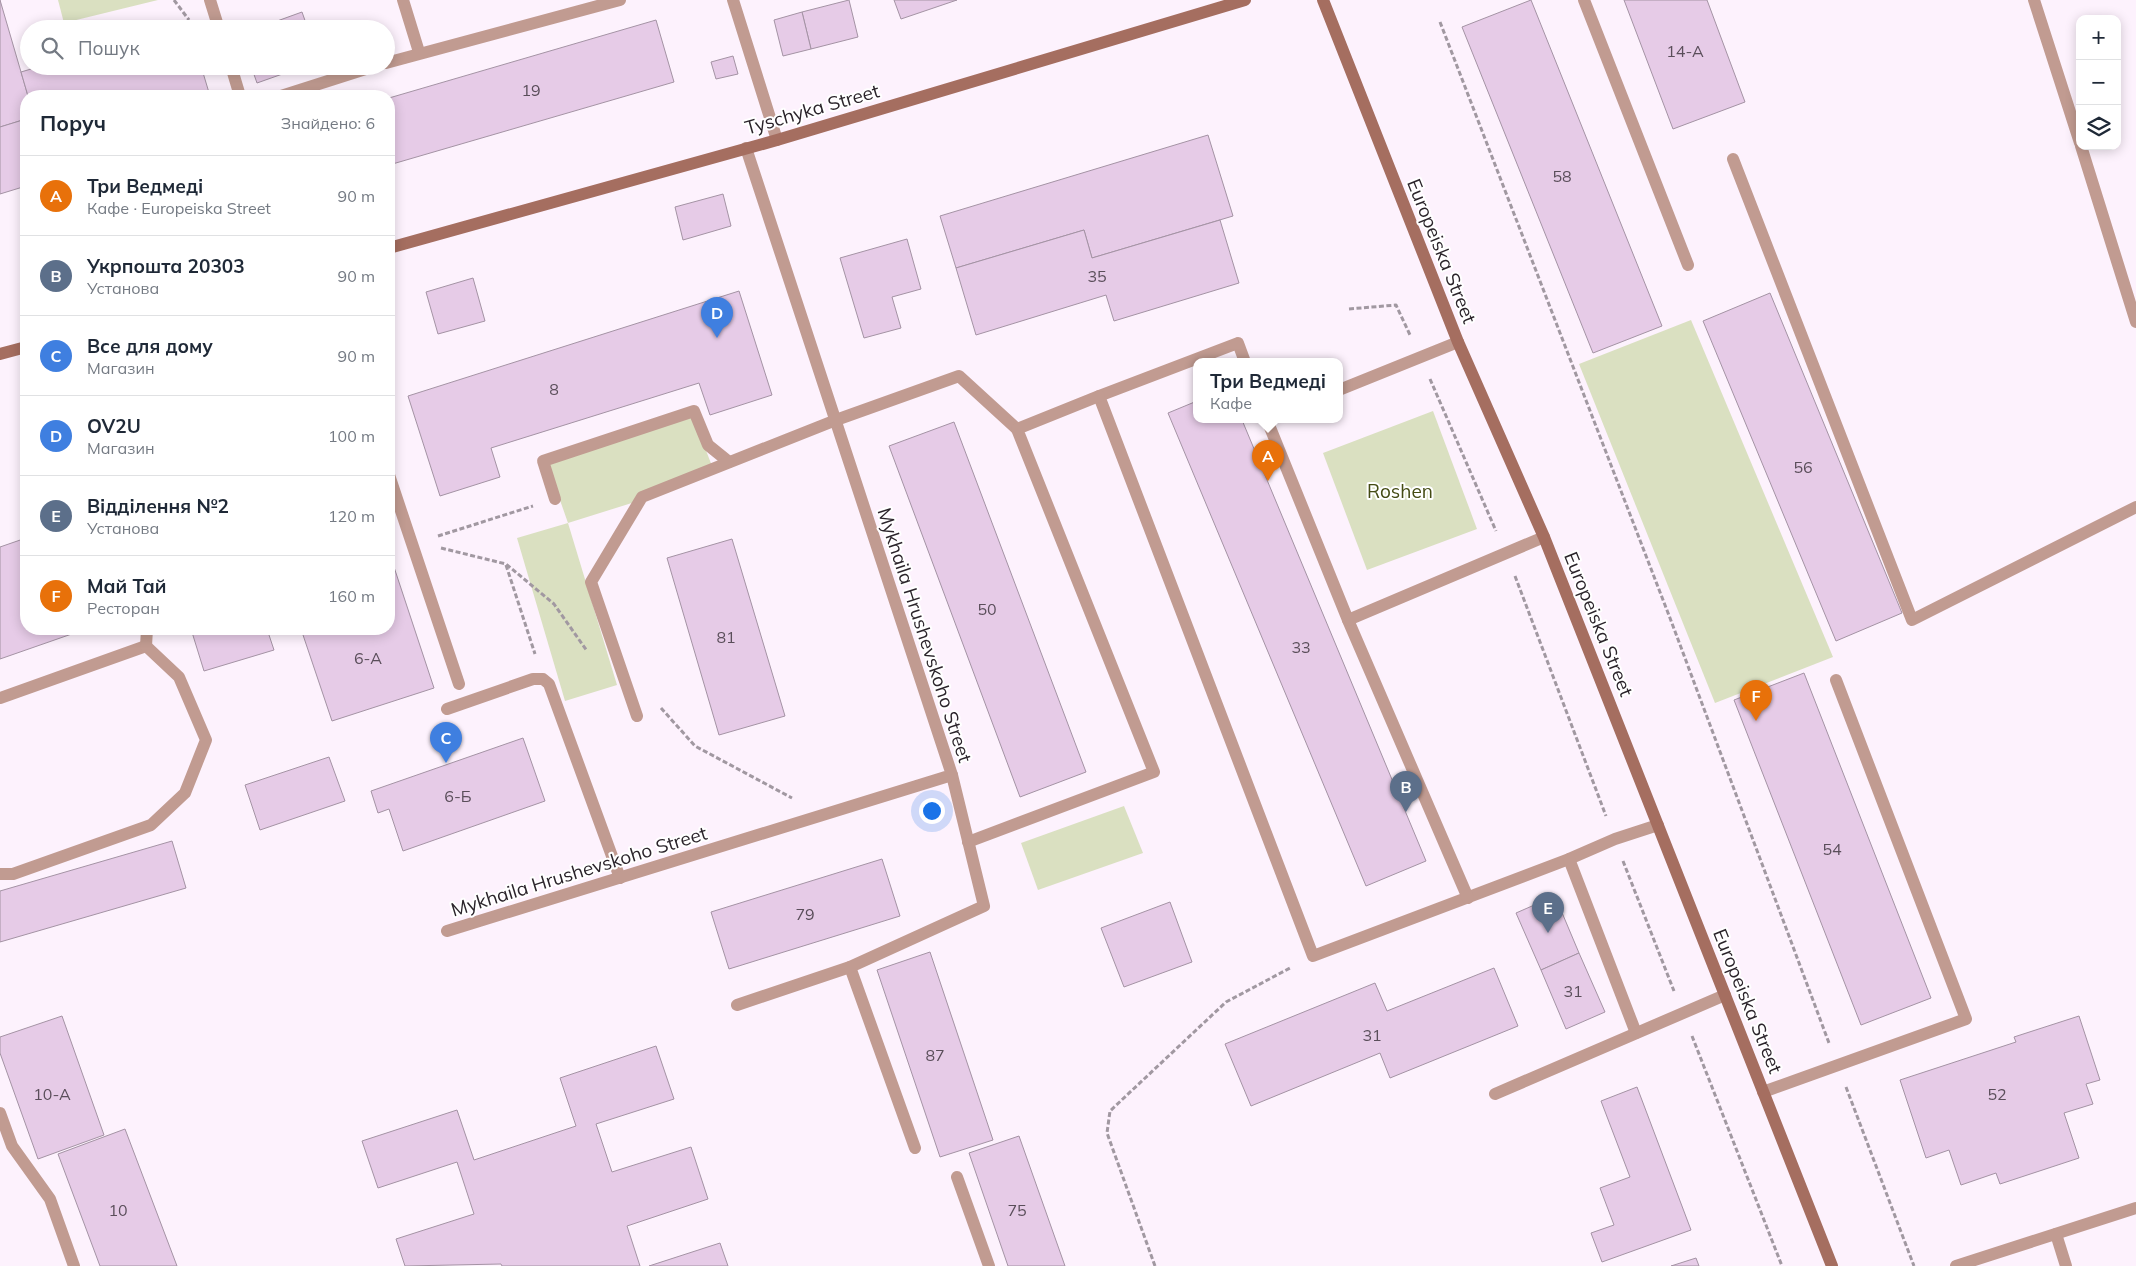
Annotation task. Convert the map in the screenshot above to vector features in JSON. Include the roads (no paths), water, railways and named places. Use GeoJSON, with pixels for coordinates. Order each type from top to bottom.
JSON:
{"type":"FeatureCollection","features":[{"type":"Feature","properties":{"kind":"main road","name":"Tyschyka Street"},"geometry":{"type":"LineString","coordinates":[[395,246],[777,140],[1245,0]]}},
{"type":"Feature","properties":{"kind":"main road","name":"Europeiska Street"},"geometry":{"type":"LineString","coordinates":[[1323,0],[1458,342],[1544,536],[1832,1266]]}},
{"type":"Feature","properties":{"kind":"main road"},"geometry":{"type":"LineString","coordinates":[[0,354],[20,349]]}},
{"type":"Feature","properties":{"kind":"street"},"geometry":{"type":"LineString","coordinates":[[210,0],[216,20]]}},
{"type":"Feature","properties":{"kind":"street"},"geometry":{"type":"LineString","coordinates":[[403,0],[419,52]]}},
{"type":"Feature","properties":{"kind":"street"},"geometry":{"type":"LineString","coordinates":[[395,60],[419,52],[620,0]]}},
{"type":"Feature","properties":{"kind":"street"},"geometry":{"type":"LineString","coordinates":[[733,0],[777,140]]}},
{"type":"Feature","properties":{"kind":"street"},"geometry":{"type":"LineString","coordinates":[[1584,0],[1688,265]]}},
{"type":"Feature","properties":{"kind":"street"},"geometry":{"type":"LineString","coordinates":[[2034,0],[2076,132]]}},
{"type":"Feature","properties":{"kind":"street"},"geometry":{"type":"LineString","coordinates":[[234,75],[238,90]]}},
{"type":"Feature","properties":{"kind":"street"},"geometry":{"type":"LineString","coordinates":[[300,90],[348,75]]}},
{"type":"Feature","properties":{"kind":"street","name":"Mykhaila Hrushevskoho Street"},"geometry":{"type":"LineString","coordinates":[[447,931],[952,775],[746,148]]}},
{"type":"Feature","properties":{"kind":"street"},"geometry":{"type":"LineString","coordinates":[[2082,150],[2136,322]]}},
{"type":"Feature","properties":{"kind":"street"},"geometry":{"type":"LineString","coordinates":[[1733,159],[1912,620],[2136,507]]}},
{"type":"Feature","properties":{"kind":"street"},"geometry":{"type":"LineString","coordinates":[[1343,388],[1458,342]]}},
{"type":"Feature","properties":{"kind":"street"},"geometry":{"type":"LineString","coordinates":[[1199,358],[1238,343],[1244,358]]}},
{"type":"Feature","properties":{"kind":"street"},"geometry":{"type":"LineString","coordinates":[[1017,429],[1193,360]]}},
{"type":"Feature","properties":{"kind":"street"},"geometry":{"type":"LineString","coordinates":[[637,716],[591,582],[642,497],[836,420],[959,376],[1017,429],[1154,772],[968,842]]}},
{"type":"Feature","properties":{"kind":"street"},"geometry":{"type":"LineString","coordinates":[[1099,396],[1313,956],[1569,859],[1615,839],[1658,825]]}},
{"type":"Feature","properties":{"kind":"street"},"geometry":{"type":"LineString","coordinates":[[555,499],[543,461],[694,411],[708,445],[729,462]]}},
{"type":"Feature","properties":{"kind":"street"},"geometry":{"type":"LineString","coordinates":[[1268,423],[1348,620],[1468,898]]}},
{"type":"Feature","properties":{"kind":"street"},"geometry":{"type":"LineString","coordinates":[[395,493],[459,684]]}},
{"type":"Feature","properties":{"kind":"street"},"geometry":{"type":"LineString","coordinates":[[1348,620],[1544,536]]}},
{"type":"Feature","properties":{"kind":"street"},"geometry":{"type":"LineString","coordinates":[[146,646],[147,635]]}},
{"type":"Feature","properties":{"kind":"street"},"geometry":{"type":"LineString","coordinates":[[0,698],[146,646]]}},
{"type":"Feature","properties":{"kind":"street"},"geometry":{"type":"LineString","coordinates":[[0,874],[13,874],[151,825],[185,793],[206,740],[179,677],[146,646]]}},
{"type":"Feature","properties":{"kind":"street"},"geometry":{"type":"LineString","coordinates":[[447,709],[532,679],[543,679],[549,684],[620,878]]}},
{"type":"Feature","properties":{"kind":"street"},"geometry":{"type":"LineString","coordinates":[[1764,1092],[1966,1019],[1836,680]]}},
{"type":"Feature","properties":{"kind":"street"},"geometry":{"type":"LineString","coordinates":[[737,1005],[850,967],[984,906],[952,775]]}},
{"type":"Feature","properties":{"kind":"street"},"geometry":{"type":"LineString","coordinates":[[1569,859],[1636,1033]]}},
{"type":"Feature","properties":{"kind":"street"},"geometry":{"type":"LineString","coordinates":[[850,967],[915,1148]]}},
{"type":"Feature","properties":{"kind":"street"},"geometry":{"type":"LineString","coordinates":[[1495,1094],[1725,995]]}},
{"type":"Feature","properties":{"kind":"street"},"geometry":{"type":"LineString","coordinates":[[0,1113],[12,1146],[50,1199],[74,1266]]}},
{"type":"Feature","properties":{"kind":"street"},"geometry":{"type":"LineString","coordinates":[[957,1177],[989,1266]]}},
{"type":"Feature","properties":{"kind":"street"},"geometry":{"type":"LineString","coordinates":[[1956,1266],[2136,1208]]}},
{"type":"Feature","properties":{"kind":"street"},"geometry":{"type":"LineString","coordinates":[[2056,1234],[2066,1266]]}},
{"type":"Feature","properties":{"kind":"place","name":"OV2U"},"geometry":{"type":"Point","coordinates":[717,338]}},
{"type":"Feature","properties":{"kind":"place","name":"Три Ведмеді"},"geometry":{"type":"Point","coordinates":[1268,481]}},
{"type":"Feature","properties":{"kind":"place","name":"Май Тай"},"geometry":{"type":"Point","coordinates":[1756,721]}},
{"type":"Feature","properties":{"kind":"place","name":"Все для дому"},"geometry":{"type":"Point","coordinates":[446,763]}},
{"type":"Feature","properties":{"kind":"place","name":"Укрпошта 20303"},"geometry":{"type":"Point","coordinates":[1406,812]}},
{"type":"Feature","properties":{"kind":"place","name":"Відділення №2"},"geometry":{"type":"Point","coordinates":[1548,933]}},
{"type":"Feature","properties":{"kind":"park label","name":"Roshen"},"geometry":{"type":"Point","coordinates":[1400,491]}}]}
